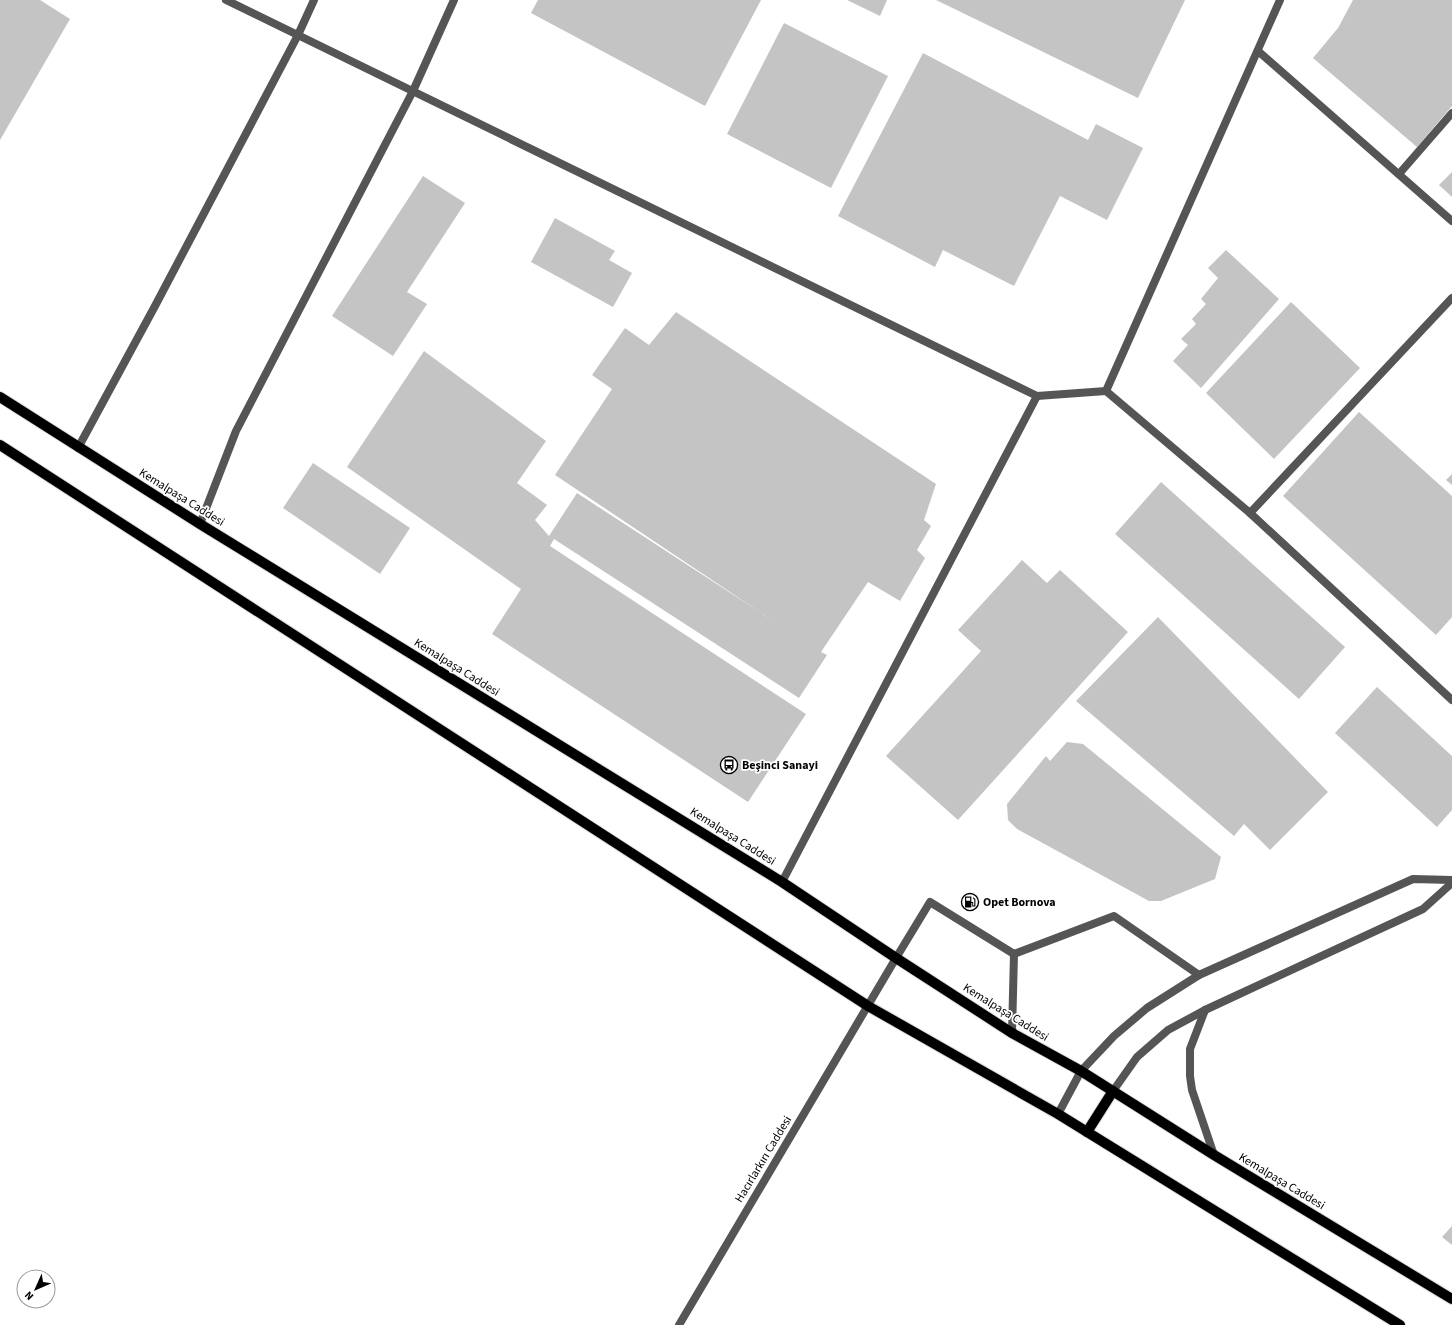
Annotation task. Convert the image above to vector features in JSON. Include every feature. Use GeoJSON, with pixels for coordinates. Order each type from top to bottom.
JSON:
{"type":"FeatureCollection","features":[{"type":"Feature","properties":{"kind":"main road","name":"Kemalpaşa Caddesi"},"geometry":{"type":"LineString","coordinates":[[0,397],[78,448],[200,524],[782,882],[1012,1033],[1081,1071],[1214,1155],[1452,1299]]}},
{"type":"Feature","properties":{"kind":"main road"},"geometry":{"type":"LineString","coordinates":[[0,445],[868,1006],[1058,1114],[1400,1325]]}},
{"type":"Feature","properties":{"kind":"main road"},"geometry":{"type":"LineString","coordinates":[[1087,1132],[1113,1091]]}},
{"type":"Feature","properties":{"kind":"street"},"geometry":{"type":"LineString","coordinates":[[226,0],[1037,396],[1106,391],[1250,513],[1452,700]]}},
{"type":"Feature","properties":{"kind":"street"},"geometry":{"type":"LineString","coordinates":[[78,448],[298,35],[314,0]]}},
{"type":"Feature","properties":{"kind":"street"},"geometry":{"type":"LineString","coordinates":[[200,524],[236,431],[412,91],[454,0]]}},
{"type":"Feature","properties":{"kind":"street"},"geometry":{"type":"LineString","coordinates":[[1106,391],[1280,0]]}},
{"type":"Feature","properties":{"kind":"street"},"geometry":{"type":"LineString","coordinates":[[1258,51],[1452,221]]}},
{"type":"Feature","properties":{"kind":"street"},"geometry":{"type":"LineString","coordinates":[[1399,174],[1452,113]]}},
{"type":"Feature","properties":{"kind":"street"},"geometry":{"type":"LineString","coordinates":[[1250,513],[1452,298]]}},
{"type":"Feature","properties":{"kind":"street"},"geometry":{"type":"LineString","coordinates":[[782,882],[1037,396]]}},
{"type":"Feature","properties":{"kind":"street"},"geometry":{"type":"LineString","coordinates":[[1058,1114],[1081,1071],[1114,1036],[1147,1008],[1199,975],[1413,879],[1452,880]]}},
{"type":"Feature","properties":{"kind":"street"},"geometry":{"type":"LineString","coordinates":[[1113,1091],[1137,1057],[1168,1030],[1205,1010],[1423,909],[1452,883]]}},
{"type":"Feature","properties":{"kind":"street","name":"Hacırlarkırı Caddesi"},"geometry":{"type":"LineString","coordinates":[[678,1325],[930,902],[1014,954]]}},
{"type":"Feature","properties":{"kind":"street"},"geometry":{"type":"LineString","coordinates":[[1012,1033],[1014,954],[1114,916],[1199,975]]}},
{"type":"Feature","properties":{"kind":"street"},"geometry":{"type":"LineString","coordinates":[[1205,1010],[1190,1049],[1190,1076],[1192,1090],[1214,1155]]}},
{"type":"Feature","properties":{"kind":"building"},"geometry":{"type":"Polygon","coordinates":[[[0,0],[40,0],[70,19],[0,140],[0,0]]]}},
{"type":"Feature","properties":{"kind":"building"},"geometry":{"type":"Polygon","coordinates":[[[538,0],[761,0],[705,106],[531,13],[538,0]]]}},
{"type":"Feature","properties":{"kind":"building"},"geometry":{"type":"Polygon","coordinates":[[[847,0],[887,0],[880,16],[847,0]]]}},
{"type":"Feature","properties":{"kind":"building"},"geometry":{"type":"Polygon","coordinates":[[[936,0],[1185,0],[1138,98],[936,0]]]}},
{"type":"Feature","properties":{"kind":"building"},"geometry":{"type":"Polygon","coordinates":[[[1353,0],[1452,0],[1452,106],[1417,147],[1313,58],[1338,28],[1353,0]]]}},
{"type":"Feature","properties":{"kind":"building"},"geometry":{"type":"Polygon","coordinates":[[[784,23],[888,76],[831,188],[727,134],[784,23]]]}},
{"type":"Feature","properties":{"kind":"building"},"geometry":{"type":"Polygon","coordinates":[[[923,53],[1088,140],[1096,124],[1143,148],[1107,220],[1060,196],[1014,286],[943,250],[935,267],[838,216],[923,53]]]}},
{"type":"Feature","properties":{"kind":"building"},"geometry":{"type":"Polygon","coordinates":[[[1452,172],[1452,197],[1439,185],[1452,172]]]}},
{"type":"Feature","properties":{"kind":"building"},"geometry":{"type":"Polygon","coordinates":[[[423,176],[465,203],[407,292],[427,304],[393,356],[332,316],[423,176]]]}},
{"type":"Feature","properties":{"kind":"building"},"geometry":{"type":"Polygon","coordinates":[[[555,218],[615,251],[609,260],[632,273],[613,307],[531,262],[555,218]]]}},
{"type":"Feature","properties":{"kind":"building"},"geometry":{"type":"Polygon","coordinates":[[[1226,250],[1279,299],[1201,388],[1173,361],[1188,345],[1181,339],[1196,324],[1192,319],[1206,304],[1201,299],[1218,278],[1208,268],[1226,250]]]}},
{"type":"Feature","properties":{"kind":"building"},"geometry":{"type":"Polygon","coordinates":[[[1291,302],[1360,368],[1274,459],[1206,393],[1291,302]]]}},
{"type":"Feature","properties":{"kind":"building"},"geometry":{"type":"Polygon","coordinates":[[[676,312],[936,484],[924,520],[931,526],[917,550],[925,558],[900,601],[868,582],[821,652],[827,655],[799,698],[554,539],[550,546],[806,714],[748,802],[492,634],[521,589],[347,467],[424,351],[546,441],[517,483],[547,505],[535,520],[549,536],[577,493],[775,622],[555,475],[612,389],[592,375],[625,328],[649,345],[676,312]]]}},
{"type":"Feature","properties":{"kind":"building"},"geometry":{"type":"Polygon","coordinates":[[[1359,412],[1452,496],[1452,617],[1436,635],[1283,496],[1359,412]]]}},
{"type":"Feature","properties":{"kind":"building"},"geometry":{"type":"Polygon","coordinates":[[[313,463],[410,528],[380,574],[283,508],[313,463]]]}},
{"type":"Feature","properties":{"kind":"building"},"geometry":{"type":"Polygon","coordinates":[[[1452,474],[1452,485],[1446,480],[1452,474]]]}},
{"type":"Feature","properties":{"kind":"building"},"geometry":{"type":"Polygon","coordinates":[[[1161,482],[1345,647],[1299,699],[1115,534],[1161,482]]]}},
{"type":"Feature","properties":{"kind":"building"},"geometry":{"type":"Polygon","coordinates":[[[1022,560],[1047,583],[1060,570],[1128,632],[958,820],[886,756],[981,651],[958,630],[1022,560]]]}},
{"type":"Feature","properties":{"kind":"building"},"geometry":{"type":"Polygon","coordinates":[[[1158,617],[1328,792],[1270,850],[1244,824],[1234,836],[1076,701],[1158,617]]]}},
{"type":"Feature","properties":{"kind":"building"},"geometry":{"type":"Polygon","coordinates":[[[1377,687],[1452,756],[1452,810],[1437,827],[1335,733],[1377,687]]]}},
{"type":"Feature","properties":{"kind":"building"},"geometry":{"type":"Polygon","coordinates":[[[1067,742],[1083,744],[1221,857],[1215,879],[1161,901],[1149,901],[1017,829],[1008,820],[1007,804],[1046,756],[1050,761],[1067,742]]]}},
{"type":"Feature","properties":{"kind":"building"},"geometry":{"type":"Polygon","coordinates":[[[1452,1226],[1452,1245],[1442,1237],[1452,1226]]]}},
{"type":"Feature","properties":{"kind":"place","name":"Beşinci Sanayi"},"geometry":{"type":"Point","coordinates":[729,765]}},
{"type":"Feature","properties":{"kind":"place","name":"Opet Bornova"},"geometry":{"type":"Point","coordinates":[970,902]}}]}
